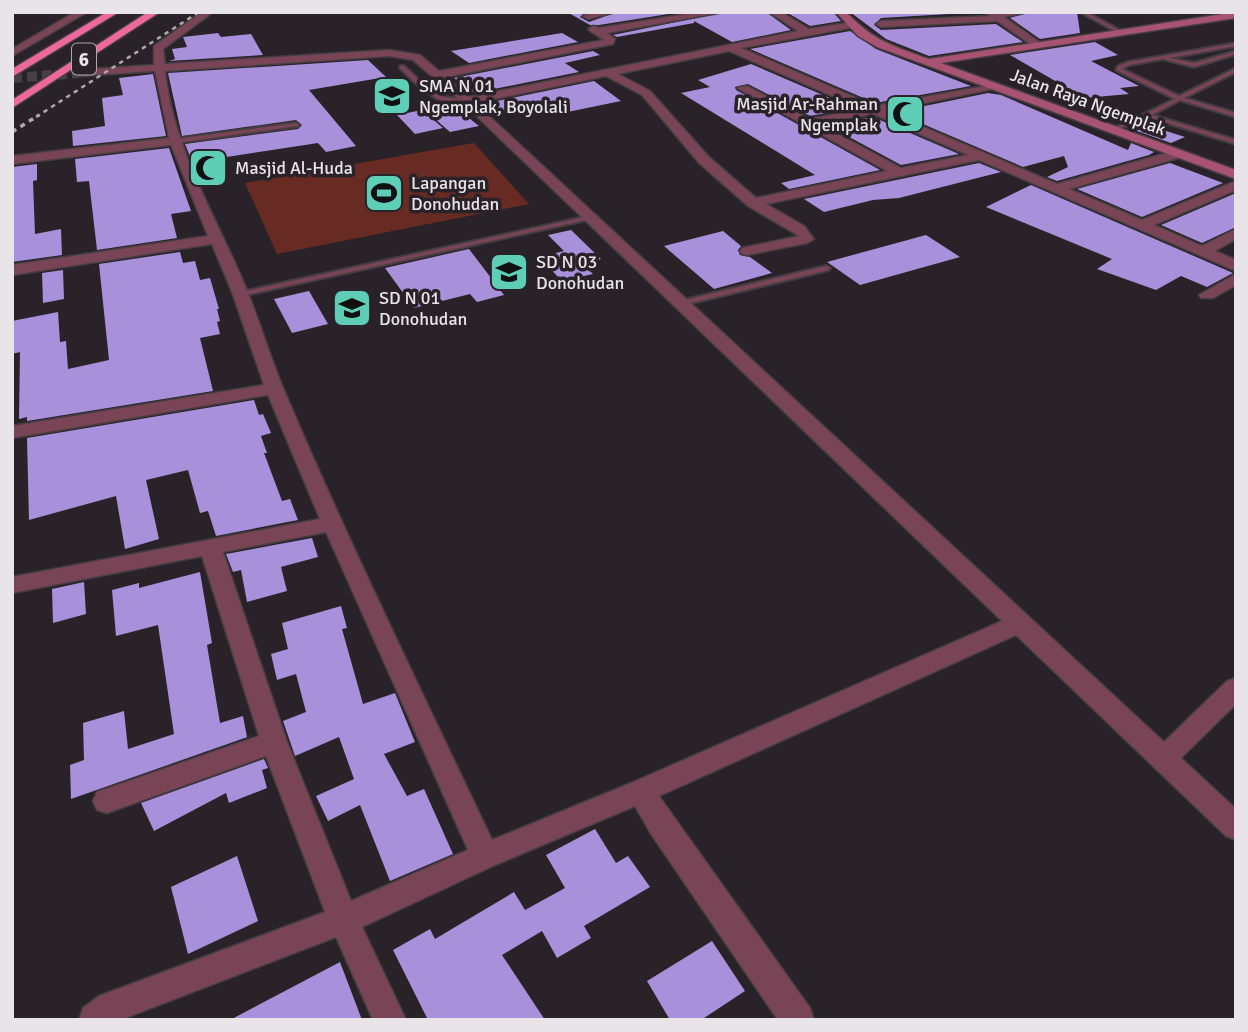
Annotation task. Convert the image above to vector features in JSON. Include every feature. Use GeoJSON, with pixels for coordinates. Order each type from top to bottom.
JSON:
{"type":"FeatureCollection","features":[{"type":"Feature","properties":{"kind":"highway","name":"6"},"geometry":{"type":"LineString","coordinates":[[12,74],[114,12]]}},
{"type":"Feature","properties":{"kind":"highway","name":"6"},"geometry":{"type":"LineString","coordinates":[[12,105],[155,12]]}},
{"type":"Feature","properties":{"kind":"main road","name":"Jalan Raya Ngemplak"},"geometry":{"type":"LineString","coordinates":[[841,12],[870,40],[1236,175]]}},
{"type":"Feature","properties":{"kind":"main road"},"geometry":{"type":"LineString","coordinates":[[928,62],[1236,15]]}},
{"type":"Feature","properties":{"kind":"street"},"geometry":{"type":"LineString","coordinates":[[208,12],[160,44],[160,68],[176,141],[241,294],[274,389],[332,524],[485,856]]}},
{"type":"Feature","properties":{"kind":"street"},"geometry":{"type":"LineString","coordinates":[[588,16],[610,12]]}},
{"type":"Feature","properties":{"kind":"street"},"geometry":{"type":"LineString","coordinates":[[438,75],[609,43],[610,40],[597,30],[718,12]]}},
{"type":"Feature","properties":{"kind":"street"},"geometry":{"type":"LineString","coordinates":[[774,12],[807,32]]}},
{"type":"Feature","properties":{"kind":"street"},"geometry":{"type":"LineString","coordinates":[[881,24],[1023,12]]}},
{"type":"Feature","properties":{"kind":"street"},"geometry":{"type":"LineString","coordinates":[[12,53],[77,15]]}},
{"type":"Feature","properties":{"kind":"street"},"geometry":{"type":"LineString","coordinates":[[994,15],[1037,44]]}},
{"type":"Feature","properties":{"kind":"street"},"geometry":{"type":"LineString","coordinates":[[467,102],[852,25]]}},
{"type":"Feature","properties":{"kind":"street"},"geometry":{"type":"LineString","coordinates":[[731,48],[1236,266]]}},
{"type":"Feature","properties":{"kind":"street"},"geometry":{"type":"LineString","coordinates":[[79,74],[401,53],[416,57],[1165,757],[1236,827]]}},
{"type":"Feature","properties":{"kind":"street"},"geometry":{"type":"LineString","coordinates":[[610,74],[646,93],[705,160],[753,203],[806,234],[807,239],[747,251]]}},
{"type":"Feature","properties":{"kind":"street"},"geometry":{"type":"LineString","coordinates":[[809,123],[992,86]]}},
{"type":"Feature","properties":{"kind":"street"},"geometry":{"type":"LineString","coordinates":[[743,88],[900,173]]}},
{"type":"Feature","properties":{"kind":"street"},"geometry":{"type":"LineString","coordinates":[[12,160],[176,141]]}},
{"type":"Feature","properties":{"kind":"street"},"geometry":{"type":"LineString","coordinates":[[1058,188],[1178,154]]}},
{"type":"Feature","properties":{"kind":"street"},"geometry":{"type":"LineString","coordinates":[[753,203],[980,156]]}},
{"type":"Feature","properties":{"kind":"street"},"geometry":{"type":"LineString","coordinates":[[1142,225],[1236,185]]}},
{"type":"Feature","properties":{"kind":"street"},"geometry":{"type":"LineString","coordinates":[[1203,252],[1236,233]]}},
{"type":"Feature","properties":{"kind":"street"},"geometry":{"type":"LineString","coordinates":[[12,270],[217,239]]}},
{"type":"Feature","properties":{"kind":"street"},"geometry":{"type":"LineString","coordinates":[[1207,295],[1236,279]]}},
{"type":"Feature","properties":{"kind":"street"},"geometry":{"type":"LineString","coordinates":[[12,432],[274,389]]}},
{"type":"Feature","properties":{"kind":"street"},"geometry":{"type":"LineString","coordinates":[[12,585],[332,524]]}},
{"type":"Feature","properties":{"kind":"street"},"geometry":{"type":"LineString","coordinates":[[210,546],[274,742],[344,920],[390,1020]]}},
{"type":"Feature","properties":{"kind":"street"},"geometry":{"type":"LineString","coordinates":[[95,1020],[110,1007],[344,920],[1020,624]]}},
{"type":"Feature","properties":{"kind":"street"},"geometry":{"type":"LineString","coordinates":[[1165,757],[1236,688]]}},
{"type":"Feature","properties":{"kind":"street"},"geometry":{"type":"LineString","coordinates":[[107,801],[274,742]]}},
{"type":"Feature","properties":{"kind":"street"},"geometry":{"type":"LineString","coordinates":[[641,791],[798,1020]]}},
{"type":"Feature","properties":{"kind":"lane"},"geometry":{"type":"LineString","coordinates":[[1082,12],[1119,31]]}},
{"type":"Feature","properties":{"kind":"lane"},"geometry":{"type":"LineString","coordinates":[[1236,44],[1128,64],[1119,70],[1178,99],[1236,115]]}},
{"type":"Feature","properties":{"kind":"lane"},"geometry":{"type":"LineString","coordinates":[[1163,58],[1194,65],[1236,52]]}},
{"type":"Feature","properties":{"kind":"lane"},"geometry":{"type":"LineString","coordinates":[[402,68],[436,99],[444,102],[467,102]]}},
{"type":"Feature","properties":{"kind":"lane"},"geometry":{"type":"LineString","coordinates":[[1236,70],[1145,115],[1236,142]]}},
{"type":"Feature","properties":{"kind":"lane"},"geometry":{"type":"LineString","coordinates":[[1113,130],[1127,124]]}},
{"type":"Feature","properties":{"kind":"lane"},"geometry":{"type":"LineString","coordinates":[[176,141],[296,125]]}},
{"type":"Feature","properties":{"kind":"lane"},"geometry":{"type":"LineString","coordinates":[[241,294],[589,218]]}},
{"type":"Feature","properties":{"kind":"lane"},"geometry":{"type":"LineString","coordinates":[[679,304],[826,268]]}},
{"type":"Feature","properties":{"kind":"shaded area","name":"Lapangan Donohudan"},"geometry":{"type":"Polygon","coordinates":[[[474,143],[529,204],[277,254],[245,183],[474,143]]]}},
{"type":"Feature","properties":{"kind":"building"},"geometry":{"type":"Polygon","coordinates":[[[567,12],[585,12],[580,17],[589,22],[617,12],[681,12],[590,25],[567,12]]]}},
{"type":"Feature","properties":{"kind":"building"},"geometry":{"type":"Polygon","coordinates":[[[725,12],[766,12],[791,30],[732,42],[694,21],[617,37],[613,35],[725,12]]]}},
{"type":"Feature","properties":{"kind":"building"},"geometry":{"type":"Polygon","coordinates":[[[786,12],[833,12],[841,21],[810,26],[786,12]]]}},
{"type":"Feature","properties":{"kind":"building"},"geometry":{"type":"Polygon","coordinates":[[[850,12],[983,12],[881,18],[874,25],[881,30],[996,24],[1023,42],[929,56],[886,39],[850,12]]]}},
{"type":"Feature","properties":{"kind":"building"},"geometry":{"type":"Polygon","coordinates":[[[1030,12],[1077,12],[1080,33],[1040,39],[1010,18],[1030,12]]]}},
{"type":"Feature","properties":{"kind":"building"},"geometry":{"type":"Polygon","coordinates":[[[850,31],[876,49],[971,86],[875,103],[750,49],[850,31]]]}},
{"type":"Feature","properties":{"kind":"building"},"geometry":{"type":"Polygon","coordinates":[[[218,33],[221,37],[251,34],[263,55],[169,61],[175,59],[172,49],[187,47],[183,37],[218,33]]]}},
{"type":"Feature","properties":{"kind":"building"},"geometry":{"type":"Polygon","coordinates":[[[562,33],[578,42],[469,63],[451,51],[562,33]]]}},
{"type":"Feature","properties":{"kind":"building"},"geometry":{"type":"Polygon","coordinates":[[[1095,42],[1118,55],[1091,61],[1139,86],[1120,88],[1129,94],[1085,98],[1010,55],[1095,42]]]}},
{"type":"Feature","properties":{"kind":"building"},"geometry":{"type":"Polygon","coordinates":[[[593,51],[600,55],[565,63],[579,72],[474,93],[454,78],[593,51]]]}},
{"type":"Feature","properties":{"kind":"building"},"geometry":{"type":"Polygon","coordinates":[[[368,60],[386,77],[309,90],[356,146],[326,152],[318,143],[220,158],[224,170],[197,174],[185,144],[298,129],[302,125],[296,120],[182,136],[168,73],[368,60]]]}},
{"type":"Feature","properties":{"kind":"building"},"geometry":{"type":"Polygon","coordinates":[[[751,64],[853,108],[810,116],[748,84],[735,87],[736,90],[880,170],[789,189],[781,183],[815,175],[681,93],[710,87],[698,80],[751,64]]]}},
{"type":"Feature","properties":{"kind":"building"},"geometry":{"type":"Polygon","coordinates":[[[153,74],[166,136],[73,146],[72,131],[105,126],[102,98],[123,95],[119,78],[153,74]]]}},
{"type":"Feature","properties":{"kind":"building"},"geometry":{"type":"Polygon","coordinates":[[[594,81],[621,101],[553,115],[538,104],[499,112],[487,103],[594,81]]]}},
{"type":"Feature","properties":{"kind":"building"},"geometry":{"type":"Polygon","coordinates":[[[988,93],[1001,95],[1128,150],[1131,143],[1154,152],[1057,181],[1047,177],[1068,167],[1064,156],[1023,167],[895,112],[988,93]]]}},
{"type":"Feature","properties":{"kind":"building"},"geometry":{"type":"Polygon","coordinates":[[[455,107],[479,126],[450,132],[427,112],[455,107]]]}},
{"type":"Feature","properties":{"kind":"building"},"geometry":{"type":"Polygon","coordinates":[[[422,110],[443,128],[415,134],[397,115],[422,110]]]}},
{"type":"Feature","properties":{"kind":"building"},"geometry":{"type":"Polygon","coordinates":[[[873,117],[959,154],[901,165],[827,125],[873,117]]]}},
{"type":"Feature","properties":{"kind":"building"},"geometry":{"type":"Polygon","coordinates":[[[1141,123],[1185,137],[1171,143],[1137,131],[1141,123]]]}},
{"type":"Feature","properties":{"kind":"building"},"geometry":{"type":"Polygon","coordinates":[[[169,148],[191,211],[171,214],[177,238],[97,250],[89,181],[77,182],[75,159],[169,148]]]}},
{"type":"Feature","properties":{"kind":"building"},"geometry":{"type":"Polygon","coordinates":[[[979,163],[1001,172],[899,198],[873,200],[824,212],[804,199],[979,163]]]}},
{"type":"Feature","properties":{"kind":"building"},"geometry":{"type":"Polygon","coordinates":[[[1170,163],[1223,183],[1142,217],[1077,189],[1170,163]]]}},
{"type":"Feature","properties":{"kind":"building"},"geometry":{"type":"Polygon","coordinates":[[[37,164],[37,180],[33,181],[35,234],[61,229],[62,255],[12,262],[12,167],[37,164]]]}},
{"type":"Feature","properties":{"kind":"building"},"geometry":{"type":"Polygon","coordinates":[[[1031,185],[1233,273],[1207,287],[1181,276],[1156,290],[1097,269],[1112,259],[986,207],[1031,185]]]}},
{"type":"Feature","properties":{"kind":"building"},"geometry":{"type":"Polygon","coordinates":[[[1236,193],[1236,227],[1202,243],[1161,225],[1236,193]]]}},
{"type":"Feature","properties":{"kind":"building"},"geometry":{"type":"Polygon","coordinates":[[[571,230],[601,259],[583,264],[593,274],[562,281],[539,257],[564,251],[548,235],[571,230]]]}},
{"type":"Feature","properties":{"kind":"building"},"geometry":{"type":"Polygon","coordinates":[[[723,231],[741,246],[738,250],[740,255],[750,257],[772,273],[714,289],[664,246],[723,231]]]}},
{"type":"Feature","properties":{"kind":"building"},"geometry":{"type":"Polygon","coordinates":[[[926,235],[960,257],[860,285],[827,262],[926,235]]]}},
{"type":"Feature","properties":{"kind":"building"},"geometry":{"type":"Polygon","coordinates":[[[469,249],[504,295],[477,302],[470,294],[414,308],[385,268],[469,249]]]}},
{"type":"Feature","properties":{"kind":"building"},"geometry":{"type":"Polygon","coordinates":[[[180,252],[183,263],[195,261],[200,280],[210,278],[219,309],[220,321],[217,322],[220,334],[200,338],[213,391],[27,421],[27,417],[19,419],[20,352],[12,354],[12,321],[58,312],[60,342],[66,341],[68,369],[109,360],[99,264],[180,252]]]}},
{"type":"Feature","properties":{"kind":"building"},"geometry":{"type":"Polygon","coordinates":[[[63,270],[64,299],[43,303],[42,273],[63,270]]]}},
{"type":"Feature","properties":{"kind":"building"},"geometry":{"type":"Polygon","coordinates":[[[309,291],[328,324],[292,333],[274,299],[309,291]]]}},
{"type":"Feature","properties":{"kind":"building"},"geometry":{"type":"Polygon","coordinates":[[[254,400],[259,415],[263,414],[271,433],[261,436],[267,453],[264,453],[282,501],[290,499],[298,520],[216,536],[208,511],[200,513],[188,470],[146,480],[159,539],[125,549],[116,496],[29,520],[27,438],[254,400]]]}},
{"type":"Feature","properties":{"kind":"building"},"geometry":{"type":"Polygon","coordinates":[[[312,538],[318,557],[281,567],[287,591],[247,602],[241,570],[233,572],[226,554],[312,538]]]}},
{"type":"Feature","properties":{"kind":"building"},"geometry":{"type":"Polygon","coordinates":[[[200,572],[212,643],[207,645],[220,723],[243,716],[247,737],[256,734],[71,799],[70,765],[84,760],[83,723],[124,711],[128,749],[174,734],[158,625],[116,636],[112,590],[139,583],[139,588],[200,572]]]}},
{"type":"Feature","properties":{"kind":"building"},"geometry":{"type":"Polygon","coordinates":[[[84,582],[86,614],[53,623],[52,589],[84,582]]]}},
{"type":"Feature","properties":{"kind":"building"},"geometry":{"type":"Polygon","coordinates":[[[341,606],[347,628],[342,629],[363,704],[395,693],[415,742],[384,754],[407,796],[424,789],[453,854],[390,881],[360,805],[328,821],[316,796],[354,779],[339,737],[295,756],[283,721],[306,712],[296,674],[277,680],[271,654],[288,649],[282,623],[341,606]]]}},
{"type":"Feature","properties":{"kind":"building"},"geometry":{"type":"Polygon","coordinates":[[[264,759],[268,768],[262,770],[267,788],[229,803],[226,793],[154,831],[141,803],[264,759]]]}},
{"type":"Feature","properties":{"kind":"building"},"geometry":{"type":"Polygon","coordinates":[[[595,829],[616,863],[628,856],[650,887],[584,926],[591,938],[557,958],[542,931],[502,955],[545,1020],[428,1020],[393,950],[430,929],[435,939],[514,892],[525,910],[565,888],[546,855],[595,829]]]}},
{"type":"Feature","properties":{"kind":"building"},"geometry":{"type":"Polygon","coordinates":[[[237,856],[258,921],[188,954],[171,887],[237,856]]]}},
{"type":"Feature","properties":{"kind":"building"},"geometry":{"type":"Polygon","coordinates":[[[712,941],[745,991],[701,1020],[670,1020],[647,981],[712,941]]]}},
{"type":"Feature","properties":{"kind":"building"},"geometry":{"type":"Polygon","coordinates":[[[340,962],[362,1020],[230,1020],[340,962]]]}},
{"type":"Feature","properties":{"kind":"tunnel"},"geometry":{"type":"LineString","coordinates":[[12,78],[79,73]]}},
{"type":"Feature","properties":{"kind":"railway"},"geometry":{"type":"LineString","coordinates":[[36,117],[199,12]]}},
{"type":"Feature","properties":{"kind":"railway"},"geometry":{"type":"LineString","coordinates":[[12,132],[39,115]]}},
{"type":"Feature","properties":{"kind":"place","name":"SMA N 01 Ngemplak, Boyolali"},"geometry":{"type":"Point","coordinates":[392,96]}},
{"type":"Feature","properties":{"kind":"place","name":"Masjid Ar-Rahman Ngemplak"},"geometry":{"type":"Point","coordinates":[905,114]}},
{"type":"Feature","properties":{"kind":"place","name":"Masjid Al-Huda"},"geometry":{"type":"Point","coordinates":[208,168]}},
{"type":"Feature","properties":{"kind":"place","name":"Lapangan Donohudan"},"geometry":{"type":"Point","coordinates":[384,193]}},
{"type":"Feature","properties":{"kind":"place","name":"SD N 03 Donohudan"},"geometry":{"type":"Point","coordinates":[509,272]}},
{"type":"Feature","properties":{"kind":"place","name":"SD N 01 Donohudan"},"geometry":{"type":"Point","coordinates":[352,308]}}]}
